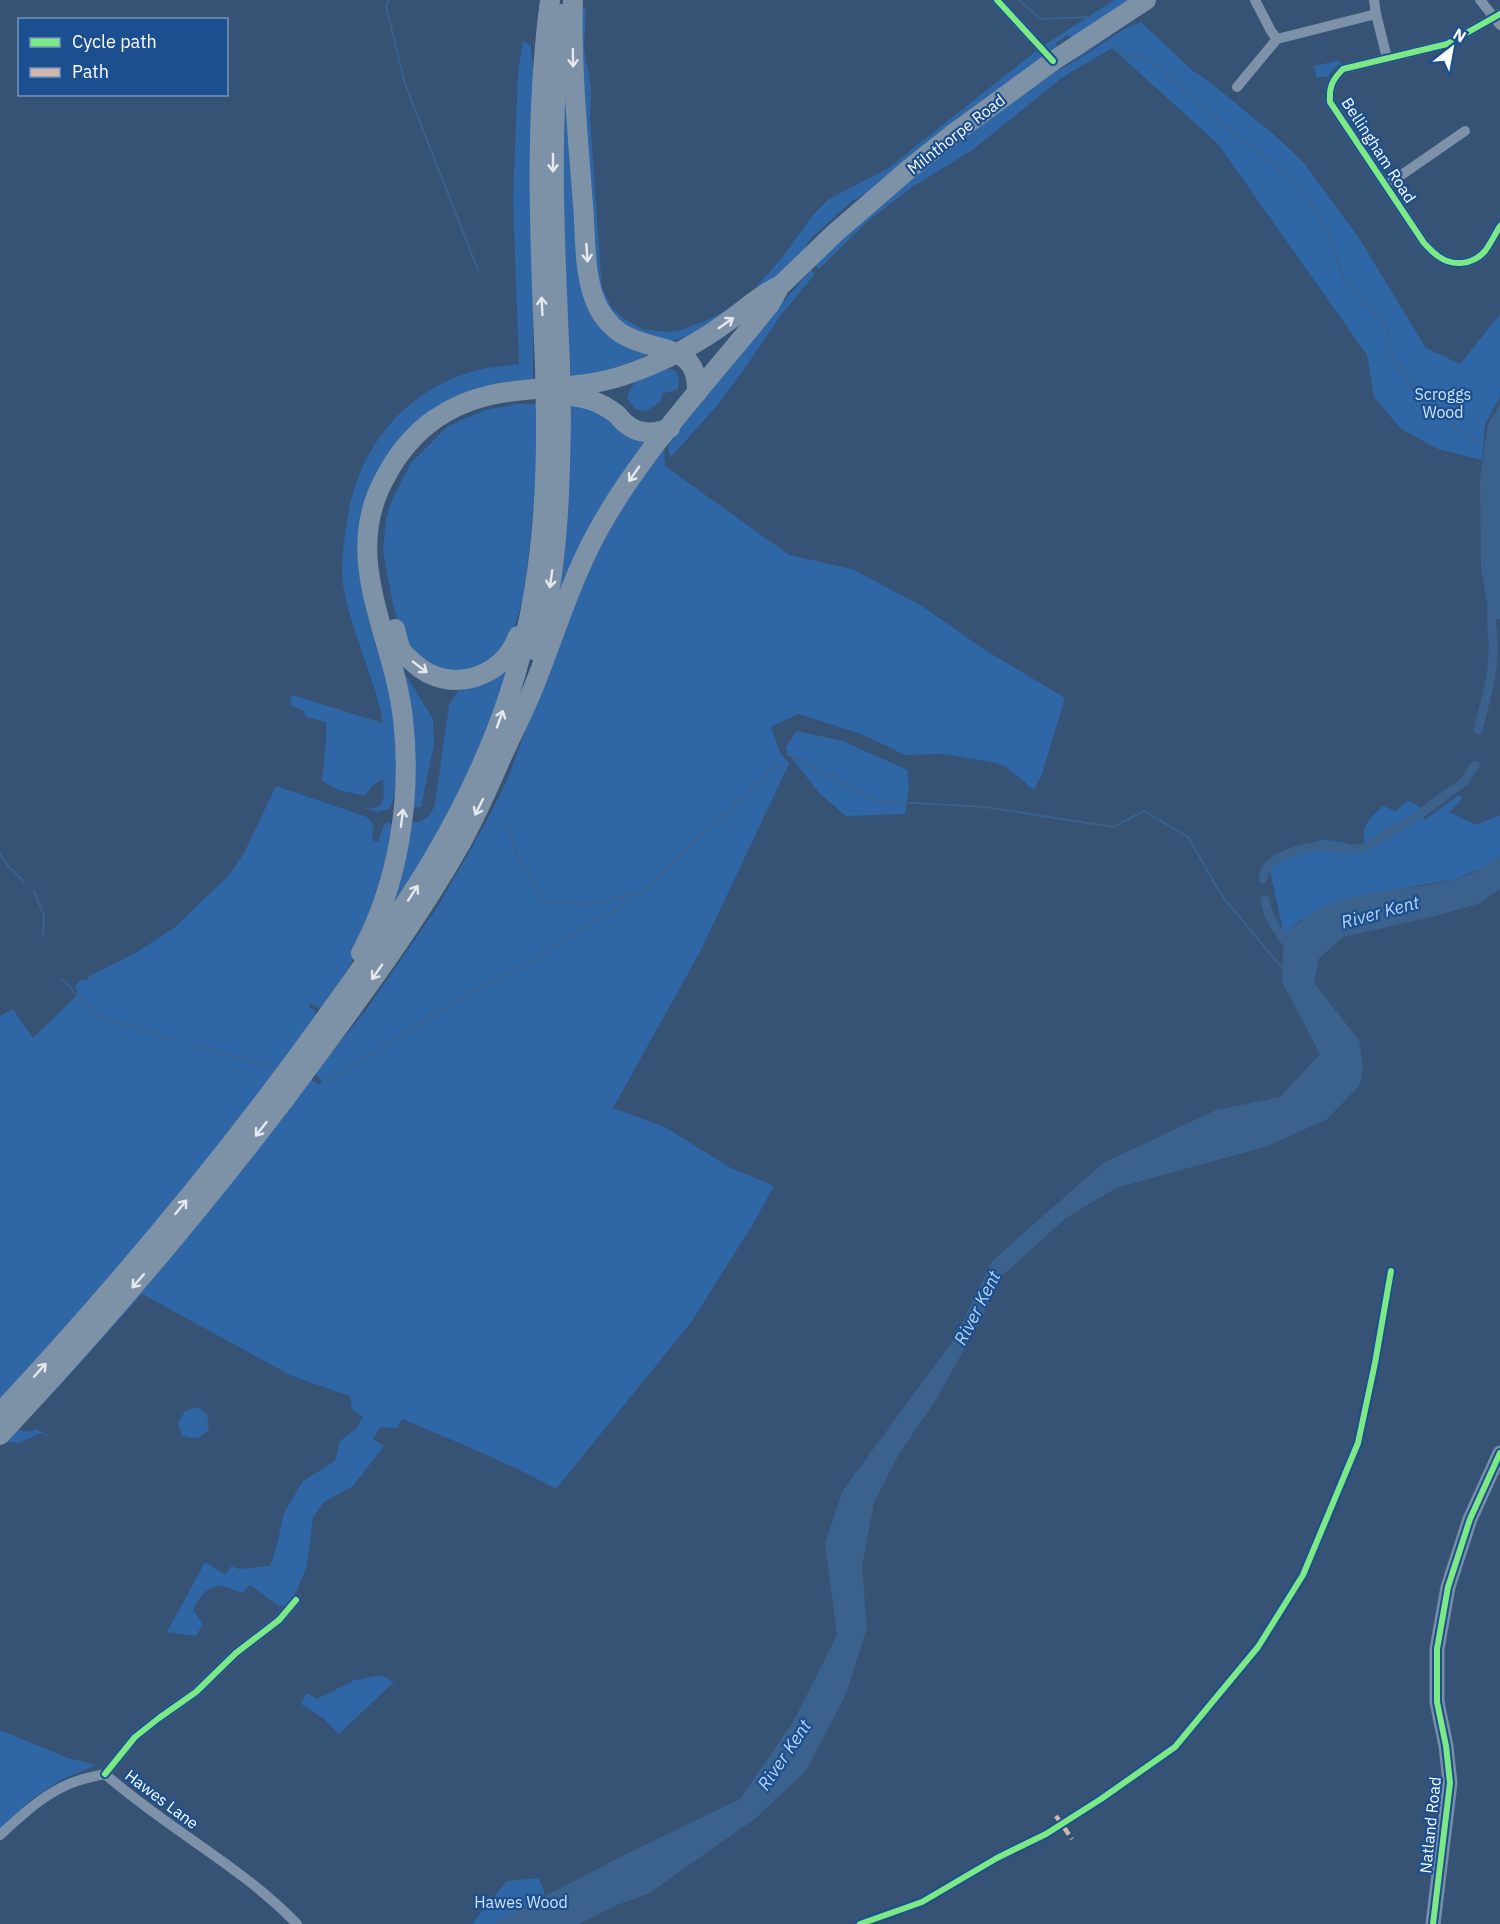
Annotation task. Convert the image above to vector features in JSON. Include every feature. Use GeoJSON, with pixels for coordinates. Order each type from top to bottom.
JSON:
{"type":"FeatureCollection","features":[{"type":"Feature","properties":{"kind":"highway"},"geometry":{"type":"LineString","coordinates":[[550,0],[544,47],[538,136],[540,257],[552,364]]}},
{"type":"Feature","properties":{"kind":"highway"},"geometry":{"type":"LineString","coordinates":[[503,753],[531,671],[538,643],[550,582],[559,497],[552,364],[553,133],[557,58],[565,0]]}},
{"type":"Feature","properties":{"kind":"highway"},"geometry":{"type":"LineString","coordinates":[[0,1435],[151,1266],[238,1159],[314,1059],[396,944],[442,875],[476,813],[533,689],[587,552],[622,492],[697,393],[697,377],[688,360],[676,352],[627,337],[611,325],[599,309],[594,295],[588,272],[576,112],[573,0]]}},
{"type":"Feature","properties":{"kind":"highway","name":"Milnthorpe Road"},"geometry":{"type":"LineString","coordinates":[[697,393],[770,304],[780,286],[835,233],[953,134],[1053,61],[1146,0]]}},
{"type":"Feature","properties":{"kind":"highway","name":"Milnthorpe Road"},"geometry":{"type":"LineString","coordinates":[[676,352],[712,332],[765,293],[780,286]]}},
{"type":"Feature","properties":{"kind":"highway"},"geometry":{"type":"LineString","coordinates":[[307,1044],[357,961],[371,932],[393,867],[402,819],[406,776],[403,717],[391,660],[369,580],[367,559],[366,539],[369,517],[380,485],[404,448],[417,434],[435,419],[455,408],[493,393],[577,386],[622,376],[676,352]]}},
{"type":"Feature","properties":{"kind":"highway"},"geometry":{"type":"LineString","coordinates":[[616,414],[614,402],[617,386],[622,376]]}},
{"type":"Feature","properties":{"kind":"highway"},"geometry":{"type":"LineString","coordinates":[[536,581],[515,642],[502,662],[492,670],[471,679],[439,678],[418,668],[402,653],[388,607],[378,552],[381,515],[386,500],[399,471],[417,447],[445,424],[480,407],[519,400],[565,396],[586,398],[600,404],[637,430],[658,432],[670,428]]}},
{"type":"Feature","properties":{"kind":"highway"},"geometry":{"type":"LineString","coordinates":[[0,1413],[105,1297],[226,1150],[371,955],[447,837],[484,762],[510,693],[524,642],[536,581],[553,416]]}},
{"type":"Feature","properties":{"kind":"street"},"geometry":{"type":"LineString","coordinates":[[997,0],[1053,61]]}},
{"type":"Feature","properties":{"kind":"street"},"geometry":{"type":"LineString","coordinates":[[1255,0],[1277,39]]}},
{"type":"Feature","properties":{"kind":"street"},"geometry":{"type":"LineString","coordinates":[[1374,0],[1387,58]]}},
{"type":"Feature","properties":{"kind":"street"},"geometry":{"type":"LineString","coordinates":[[1480,0],[1498,19]]}},
{"type":"Feature","properties":{"kind":"street"},"geometry":{"type":"LineString","coordinates":[[1237,87],[1277,39],[1376,14]]}},
{"type":"Feature","properties":{"kind":"street","name":"Bellingham Road"},"geometry":{"type":"LineString","coordinates":[[1498,19],[1448,44],[1343,69],[1334,78],[1329,88],[1330,102],[1424,243],[1436,255],[1459,264],[1478,258],[1500,226]]}},
{"type":"Feature","properties":{"kind":"street","name":"Bellingham Road"},"geometry":{"type":"LineString","coordinates":[[1387,185],[1465,131]]}},
{"type":"Feature","properties":{"kind":"street","name":"Natland Road"},"geometry":{"type":"LineString","coordinates":[[1432,1924],[1450,1783],[1446,1746],[1437,1702],[1437,1648],[1451,1576],[1470,1520],[1500,1453]]}},
{"type":"Feature","properties":{"kind":"street"},"geometry":{"type":"LineString","coordinates":[[105,1774],[135,1737],[196,1692],[236,1653],[279,1620],[296,1600]]}},
{"type":"Feature","properties":{"kind":"street","name":"Hawes Lane"},"geometry":{"type":"LineString","coordinates":[[0,1834],[33,1805],[52,1793],[76,1781],[105,1774],[151,1811],[246,1880],[297,1924]]}},
{"type":"Feature","properties":{"kind":"green space"},"geometry":{"type":"Polygon","coordinates":[[[1114,0],[1133,0],[1072,37],[1067,36],[1056,43],[1057,46],[1051,50],[1045,46],[1046,44],[1114,0]]]}},
{"type":"Feature","properties":{"kind":"green space"},"geometry":{"type":"Polygon","coordinates":[[[578,5],[586,8],[584,48],[591,88],[590,119],[602,288],[612,308],[623,318],[642,329],[669,332],[681,330],[723,312],[750,294],[784,255],[813,215],[829,199],[887,169],[1036,51],[1042,54],[1042,58],[876,187],[851,202],[810,239],[801,255],[773,281],[694,334],[676,340],[658,341],[622,328],[597,292],[578,5]]]}},
{"type":"Feature","properties":{"kind":"green space","name":"Scroggs Wood"},"geometry":{"type":"Polygon","coordinates":[[[1141,22],[1193,71],[1210,82],[1279,139],[1304,163],[1359,238],[1426,348],[1460,364],[1500,314],[1500,397],[1485,424],[1482,460],[1438,449],[1400,428],[1374,397],[1367,355],[1218,144],[1112,48],[1063,77],[971,151],[912,187],[868,221],[819,269],[815,265],[933,161],[813,263],[875,206],[976,124],[1062,63],[1123,27],[1080,57],[1063,65],[1038,82],[942,154],[1058,70],[1081,58],[1124,29],[1141,22]]]}},
{"type":"Feature","properties":{"kind":"green space"},"geometry":{"type":"Polygon","coordinates":[[[567,36],[592,302],[652,353],[610,371],[571,378],[557,172],[567,36]]]}},
{"type":"Feature","properties":{"kind":"green space"},"geometry":{"type":"Polygon","coordinates":[[[523,41],[531,46],[534,85],[533,381],[456,399],[367,503],[389,663],[396,756],[395,790],[389,809],[377,812],[364,808],[380,805],[383,796],[383,779],[373,785],[364,796],[339,790],[322,781],[326,722],[306,717],[303,710],[290,705],[292,695],[383,723],[375,690],[348,608],[342,576],[346,528],[351,500],[360,473],[388,426],[430,390],[454,378],[482,369],[519,364],[513,200],[518,73],[523,41]]]}},
{"type":"Feature","properties":{"kind":"green space"},"geometry":{"type":"Polygon","coordinates":[[[1340,60],[1341,64],[1335,67],[1327,77],[1316,77],[1314,66],[1340,60]]]}},
{"type":"Feature","properties":{"kind":"green space"},"geometry":{"type":"Polygon","coordinates":[[[811,270],[815,274],[781,315],[715,408],[670,458],[668,446],[670,442],[774,312],[811,270]]]}},
{"type":"Feature","properties":{"kind":"green space"},"geometry":{"type":"Polygon","coordinates":[[[660,368],[675,370],[679,379],[678,389],[662,394],[661,401],[647,411],[635,409],[627,398],[632,386],[644,376],[660,368]]]}},
{"type":"Feature","properties":{"kind":"green space"},"geometry":{"type":"Polygon","coordinates":[[[572,403],[581,403],[650,439],[553,616],[572,403]]]}},
{"type":"Feature","properties":{"kind":"green space"},"geometry":{"type":"Polygon","coordinates":[[[516,404],[537,404],[542,417],[523,600],[508,646],[479,672],[433,670],[404,639],[393,605],[383,551],[386,519],[391,502],[411,463],[448,426],[485,410],[516,404]]]}},
{"type":"Feature","properties":{"kind":"green space"},"geometry":{"type":"Polygon","coordinates":[[[664,448],[665,466],[789,555],[852,569],[922,606],[985,650],[1065,698],[1042,774],[1034,790],[1005,766],[996,763],[944,754],[905,755],[864,735],[799,714],[774,725],[771,728],[780,752],[789,764],[701,950],[613,1108],[665,1127],[731,1168],[774,1186],[692,1321],[556,1489],[499,1461],[402,1419],[397,1428],[380,1427],[373,1439],[384,1446],[353,1486],[324,1502],[313,1517],[307,1566],[297,1590],[286,1606],[279,1606],[250,1585],[242,1593],[217,1586],[204,1593],[193,1611],[203,1624],[196,1636],[167,1632],[205,1562],[226,1575],[231,1566],[239,1569],[270,1566],[284,1513],[303,1481],[335,1461],[340,1441],[356,1429],[363,1417],[352,1409],[350,1396],[292,1376],[142,1294],[54,1392],[53,1390],[311,1079],[319,1085],[322,1082],[315,1073],[366,1010],[436,909],[508,778],[569,612],[608,529],[664,448]]]}},
{"type":"Feature","properties":{"kind":"green space"},"geometry":{"type":"Polygon","coordinates":[[[513,662],[467,787],[378,937],[409,823],[426,818],[435,804],[449,705],[458,691],[489,679],[513,662]]]}},
{"type":"Feature","properties":{"kind":"green space"},"geometry":{"type":"Polygon","coordinates":[[[403,677],[407,677],[433,719],[434,744],[421,807],[411,808],[403,677]]]}},
{"type":"Feature","properties":{"kind":"green space"},"geometry":{"type":"Polygon","coordinates":[[[796,731],[843,741],[907,770],[909,785],[905,814],[846,816],[819,793],[785,749],[796,731]]]}},
{"type":"Feature","properties":{"kind":"green space"},"geometry":{"type":"Polygon","coordinates":[[[276,786],[367,817],[373,825],[372,840],[378,842],[384,825],[387,822],[391,824],[378,893],[362,941],[347,971],[322,1008],[311,1003],[309,1007],[314,1009],[316,1016],[235,1131],[0,1407],[0,1016],[13,1009],[33,1038],[78,994],[75,986],[81,980],[86,980],[91,975],[134,954],[175,927],[229,875],[244,853],[276,786]]]}},
{"type":"Feature","properties":{"kind":"green space"},"geometry":{"type":"Polygon","coordinates":[[[1459,795],[1462,799],[1449,812],[1476,825],[1500,815],[1500,856],[1489,865],[1455,879],[1354,897],[1299,921],[1284,935],[1270,871],[1282,858],[1295,852],[1314,850],[1320,839],[1346,843],[1357,848],[1364,842],[1366,824],[1383,806],[1396,811],[1408,801],[1420,807],[1425,820],[1459,795]]]}},
{"type":"Feature","properties":{"kind":"green space"},"geometry":{"type":"Polygon","coordinates":[[[197,1407],[207,1414],[209,1429],[197,1438],[190,1438],[182,1435],[178,1424],[185,1411],[197,1407]]]}},
{"type":"Feature","properties":{"kind":"green space"},"geometry":{"type":"Polygon","coordinates":[[[19,1429],[28,1432],[36,1429],[49,1436],[41,1433],[19,1443],[6,1442],[19,1429]]]}},
{"type":"Feature","properties":{"kind":"green space"},"geometry":{"type":"Polygon","coordinates":[[[381,1675],[394,1682],[339,1734],[324,1719],[301,1704],[307,1693],[317,1699],[355,1680],[381,1675]]]}},
{"type":"Feature","properties":{"kind":"green space"},"geometry":{"type":"Polygon","coordinates":[[[0,1730],[68,1758],[96,1765],[61,1780],[32,1799],[0,1830],[0,1730]]]}},
{"type":"Feature","properties":{"kind":"green space","name":"Hawes Wood"},"geometry":{"type":"Polygon","coordinates":[[[539,1878],[544,1890],[542,1924],[472,1924],[507,1881],[539,1878]]]}},
{"type":"Feature","properties":{"kind":"water"},"geometry":{"type":"Polygon","coordinates":[[[1500,404],[1500,619],[1490,620],[1481,568],[1480,479],[1488,424],[1500,404]]]}},
{"type":"Feature","properties":{"kind":"water","name":"River Kent"},"geometry":{"type":"Polygon","coordinates":[[[1500,856],[1500,889],[1481,903],[1432,917],[1343,937],[1319,958],[1314,983],[1359,1040],[1363,1066],[1360,1085],[1326,1120],[1265,1147],[1116,1188],[1066,1218],[1002,1276],[936,1400],[899,1454],[874,1503],[862,1566],[867,1628],[846,1694],[806,1771],[756,1818],[648,1894],[617,1905],[579,1924],[496,1924],[497,1921],[628,1853],[740,1799],[793,1722],[837,1635],[825,1543],[843,1490],[955,1338],[992,1261],[1103,1163],[1216,1110],[1280,1097],[1320,1054],[1282,982],[1284,935],[1308,916],[1336,902],[1374,892],[1431,884],[1468,875],[1485,867],[1500,856]]]}},
{"type":"Feature","properties":{"kind":"waterway"},"geometry":{"type":"LineString","coordinates":[[389,0],[386,6],[405,84],[478,270]]}},
{"type":"Feature","properties":{"kind":"waterway"},"geometry":{"type":"LineString","coordinates":[[1019,0],[1041,19],[1090,17]]}},
{"type":"Feature","properties":{"kind":"waterway"},"geometry":{"type":"LineString","coordinates":[[1114,44],[1123,56],[1146,57],[1217,119],[1291,178],[1329,230],[1343,278],[1389,328],[1386,346],[1415,392],[1464,434],[1485,447]]}},
{"type":"Feature","properties":{"kind":"waterway"},"geometry":{"type":"LineString","coordinates":[[1478,730],[1492,672],[1492,610]]}},
{"type":"Feature","properties":{"kind":"waterway"},"geometry":{"type":"LineString","coordinates":[[787,754],[877,801],[985,807],[1113,827],[1144,811],[1188,837],[1222,896],[1283,969]]}},
{"type":"Feature","properties":{"kind":"waterway"},"geometry":{"type":"LineString","coordinates":[[509,828],[517,856],[545,901],[591,904],[646,891],[675,860],[781,762]]}},
{"type":"Feature","properties":{"kind":"waterway"},"geometry":{"type":"LineString","coordinates":[[1263,879],[1270,865],[1287,854],[1324,846],[1350,849],[1365,847],[1420,814],[1464,782],[1475,765]]}},
{"type":"Feature","properties":{"kind":"waterway"},"geometry":{"type":"LineString","coordinates":[[0,853],[8,866],[24,882]]}},
{"type":"Feature","properties":{"kind":"waterway"},"geometry":{"type":"LineString","coordinates":[[34,891],[44,916],[43,936]]}},
{"type":"Feature","properties":{"kind":"waterway"},"geometry":{"type":"LineString","coordinates":[[527,964],[618,909],[633,896]]}},
{"type":"Feature","properties":{"kind":"waterway"},"geometry":{"type":"LineString","coordinates":[[1265,900],[1271,919],[1290,947]]}},
{"type":"Feature","properties":{"kind":"waterway"},"geometry":{"type":"LineString","coordinates":[[325,1080],[329,1081],[475,990],[497,981],[522,966]]}},
{"type":"Feature","properties":{"kind":"waterway"},"geometry":{"type":"LineString","coordinates":[[62,980],[98,1016],[177,1041]]}},
{"type":"Feature","properties":{"kind":"waterway"},"geometry":{"type":"LineString","coordinates":[[195,1046],[274,1067]]}},
{"type":"Feature","properties":{"kind":"marked path"},"geometry":{"type":"LineString","coordinates":[[1056,1816],[1072,1839]]}},
{"type":"Feature","properties":{"kind":"cycle path"},"geometry":{"type":"LineString","coordinates":[[997,0],[1053,61]]}},
{"type":"Feature","properties":{"kind":"cycle path"},"geometry":{"type":"LineString","coordinates":[[1500,14],[1447,44],[1343,69],[1332,84],[1330,97],[1330,102],[1424,243],[1436,255],[1450,262],[1469,262],[1485,251],[1500,226]]}},
{"type":"Feature","properties":{"kind":"cycle path"},"geometry":{"type":"LineString","coordinates":[[860,1924],[922,1902],[997,1858],[1046,1834],[1101,1799],[1175,1747],[1258,1647],[1303,1575],[1358,1443],[1391,1271]]}},
{"type":"Feature","properties":{"kind":"cycle path"},"geometry":{"type":"LineString","coordinates":[[1433,1924],[1450,1783],[1446,1746],[1437,1702],[1437,1649],[1448,1587],[1470,1519],[1500,1453]]}},
{"type":"Feature","properties":{"kind":"cycle path"},"geometry":{"type":"LineString","coordinates":[[105,1774],[135,1737],[196,1692],[236,1653],[279,1620],[296,1600]]}}]}
